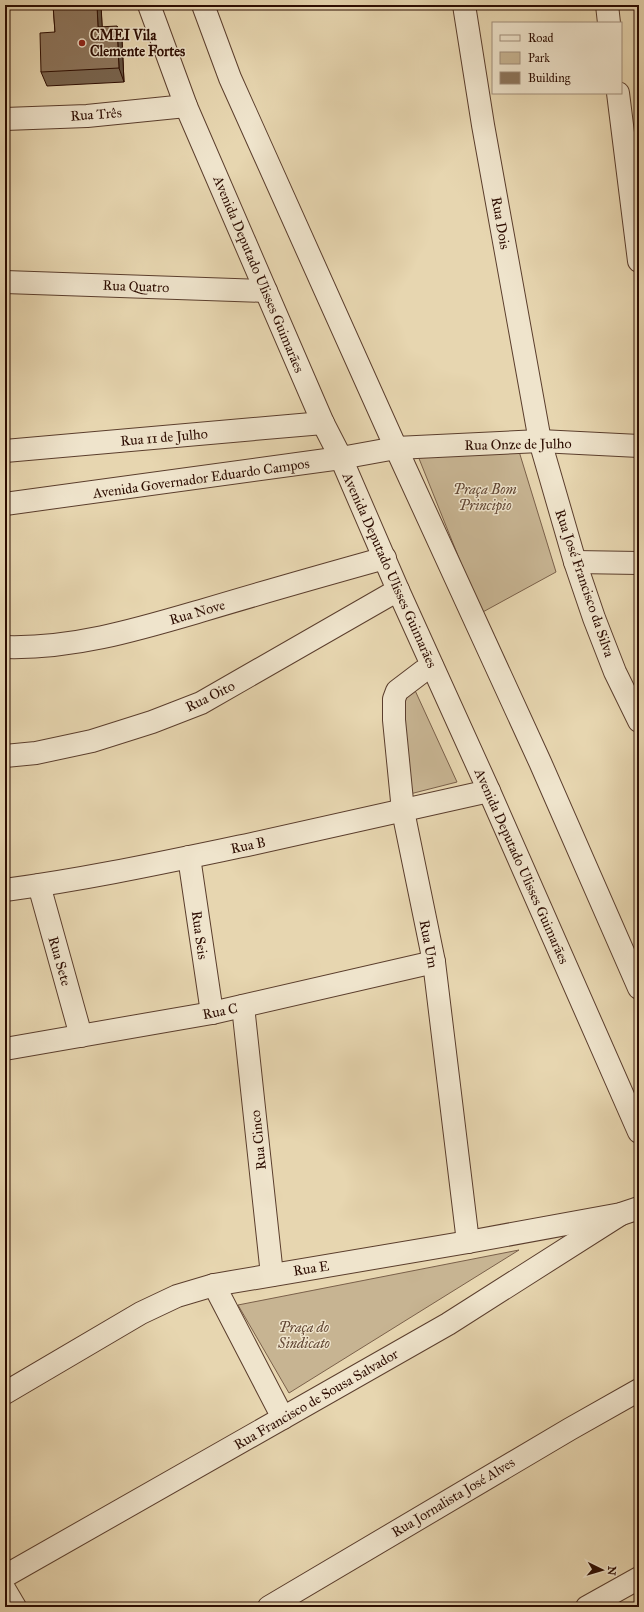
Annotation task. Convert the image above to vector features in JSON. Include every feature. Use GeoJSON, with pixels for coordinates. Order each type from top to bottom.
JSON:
{"type":"FeatureCollection","features":[{"type":"Feature","properties":{"kind":"street","name":"Avenida Deputado Ulisses Guimarães"},"geometry":{"type":"LineString","coordinates":[[149,5],[186,106],[266,291],[639,1132]]}},
{"type":"Feature","properties":{"kind":"street"},"geometry":{"type":"LineString","coordinates":[[203,5],[230,78],[396,448],[540,762],[639,988]]}},
{"type":"Feature","properties":{"kind":"street","name":"Rua Dois"},"geometry":{"type":"LineString","coordinates":[[464,5],[483,125],[540,441]]}},
{"type":"Feature","properties":{"kind":"street"},"geometry":{"type":"LineString","coordinates":[[607,5],[609,22]]}},
{"type":"Feature","properties":{"kind":"street"},"geometry":{"type":"LineString","coordinates":[[618,94],[639,261]]}},
{"type":"Feature","properties":{"kind":"street","name":"Rua Três"},"geometry":{"type":"LineString","coordinates":[[5,119],[87,116],[186,106]]}},
{"type":"Feature","properties":{"kind":"street","name":"Rua Quatro"},"geometry":{"type":"LineString","coordinates":[[5,282],[266,291]]}},
{"type":"Feature","properties":{"kind":"street","name":"Rua 11 de Julho"},"geometry":{"type":"LineString","coordinates":[[5,451],[324,423]]}},
{"type":"Feature","properties":{"kind":"street","name":"Rua Onze de Julho"},"geometry":{"type":"LineString","coordinates":[[396,448],[540,441],[639,446]]}},
{"type":"Feature","properties":{"kind":"street","name":"Rua José Francisco da Silva"},"geometry":{"type":"LineString","coordinates":[[540,441],[575,562],[594,618],[615,672],[639,721]]}},
{"type":"Feature","properties":{"kind":"street","name":"Avenida Governador Eduardo Campos"},"geometry":{"type":"LineString","coordinates":[[5,504],[341,458],[396,448]]}},
{"type":"Feature","properties":{"kind":"street","name":"Rua Nove"},"geometry":{"type":"LineString","coordinates":[[5,647],[56,646],[95,639],[148,626],[385,558]]}},
{"type":"Feature","properties":{"kind":"street"},"geometry":{"type":"LineString","coordinates":[[575,562],[639,563]]}},
{"type":"Feature","properties":{"kind":"street","name":"Rua Oito"},"geometry":{"type":"LineString","coordinates":[[5,756],[36,753],[92,741],[152,722],[201,703],[398,590]]}},
{"type":"Feature","properties":{"kind":"street","name":"Rua Um"},"geometry":{"type":"LineString","coordinates":[[432,666],[397,691],[394,699],[394,720],[402,811],[434,962],[468,1242]]}},
{"type":"Feature","properties":{"kind":"street","name":"Rua B"},"geometry":{"type":"LineString","coordinates":[[5,890],[40,885],[189,857],[489,791]]}},
{"type":"Feature","properties":{"kind":"street","name":"Rua Seis"},"geometry":{"type":"LineString","coordinates":[[189,857],[212,1013]]}},
{"type":"Feature","properties":{"kind":"street","name":"Rua Sete"},"geometry":{"type":"LineString","coordinates":[[40,885],[81,1036]]}},
{"type":"Feature","properties":{"kind":"street","name":"Rua C"},"geometry":{"type":"LineString","coordinates":[[5,1049],[212,1013],[434,962]]}},
{"type":"Feature","properties":{"kind":"street","name":"Rua Cinco"},"geometry":{"type":"LineString","coordinates":[[243,1006],[272,1275]]}},
{"type":"Feature","properties":{"kind":"street","name":"Rua E"},"geometry":{"type":"LineString","coordinates":[[5,1393],[141,1313],[177,1296],[214,1284],[468,1242],[630,1211]]}},
{"type":"Feature","properties":{"kind":"street","name":"Rua Francisco de Sousa Salvador"},"geometry":{"type":"LineString","coordinates":[[5,1576],[448,1324],[630,1211]]}},
{"type":"Feature","properties":{"kind":"street"},"geometry":{"type":"LineString","coordinates":[[214,1284],[283,1418]]}},
{"type":"Feature","properties":{"kind":"street","name":"Rua Jornalista José Alves"},"geometry":{"type":"LineString","coordinates":[[269,1607],[570,1429],[639,1390]]}},
{"type":"Feature","properties":{"kind":"street"},"geometry":{"type":"LineString","coordinates":[[587,1607],[639,1578]]}},
{"type":"Feature","properties":{"kind":"street"},"geometry":{"type":"LineString","coordinates":[[5,1590],[15,1607]]}},
{"type":"Feature","properties":{"kind":"green space","name":"Praça Bom Principio"},"geometry":{"type":"Polygon","coordinates":[[[518,448],[556,572],[481,613],[418,456],[518,448]]]}},
{"type":"Feature","properties":{"kind":"green space"},"geometry":{"type":"Polygon","coordinates":[[[413,686],[457,782],[406,795],[401,703],[413,686]]]}},
{"type":"Feature","properties":{"kind":"green space","name":"Praça do Sindicato"},"geometry":{"type":"Polygon","coordinates":[[[519,1250],[289,1393],[238,1305],[519,1250]]]}},
{"type":"Feature","properties":{"kind":"building"},"geometry":{"type":"Polygon","coordinates":[[[53,5],[97,5],[98,27],[117,26],[119,68],[41,72],[40,33],[55,32],[53,5]]]}},
{"type":"Feature","properties":{"kind":"place","name":"CMEI Vila Clemente Fortes"},"geometry":{"type":"Point","coordinates":[82,43]}}]}
